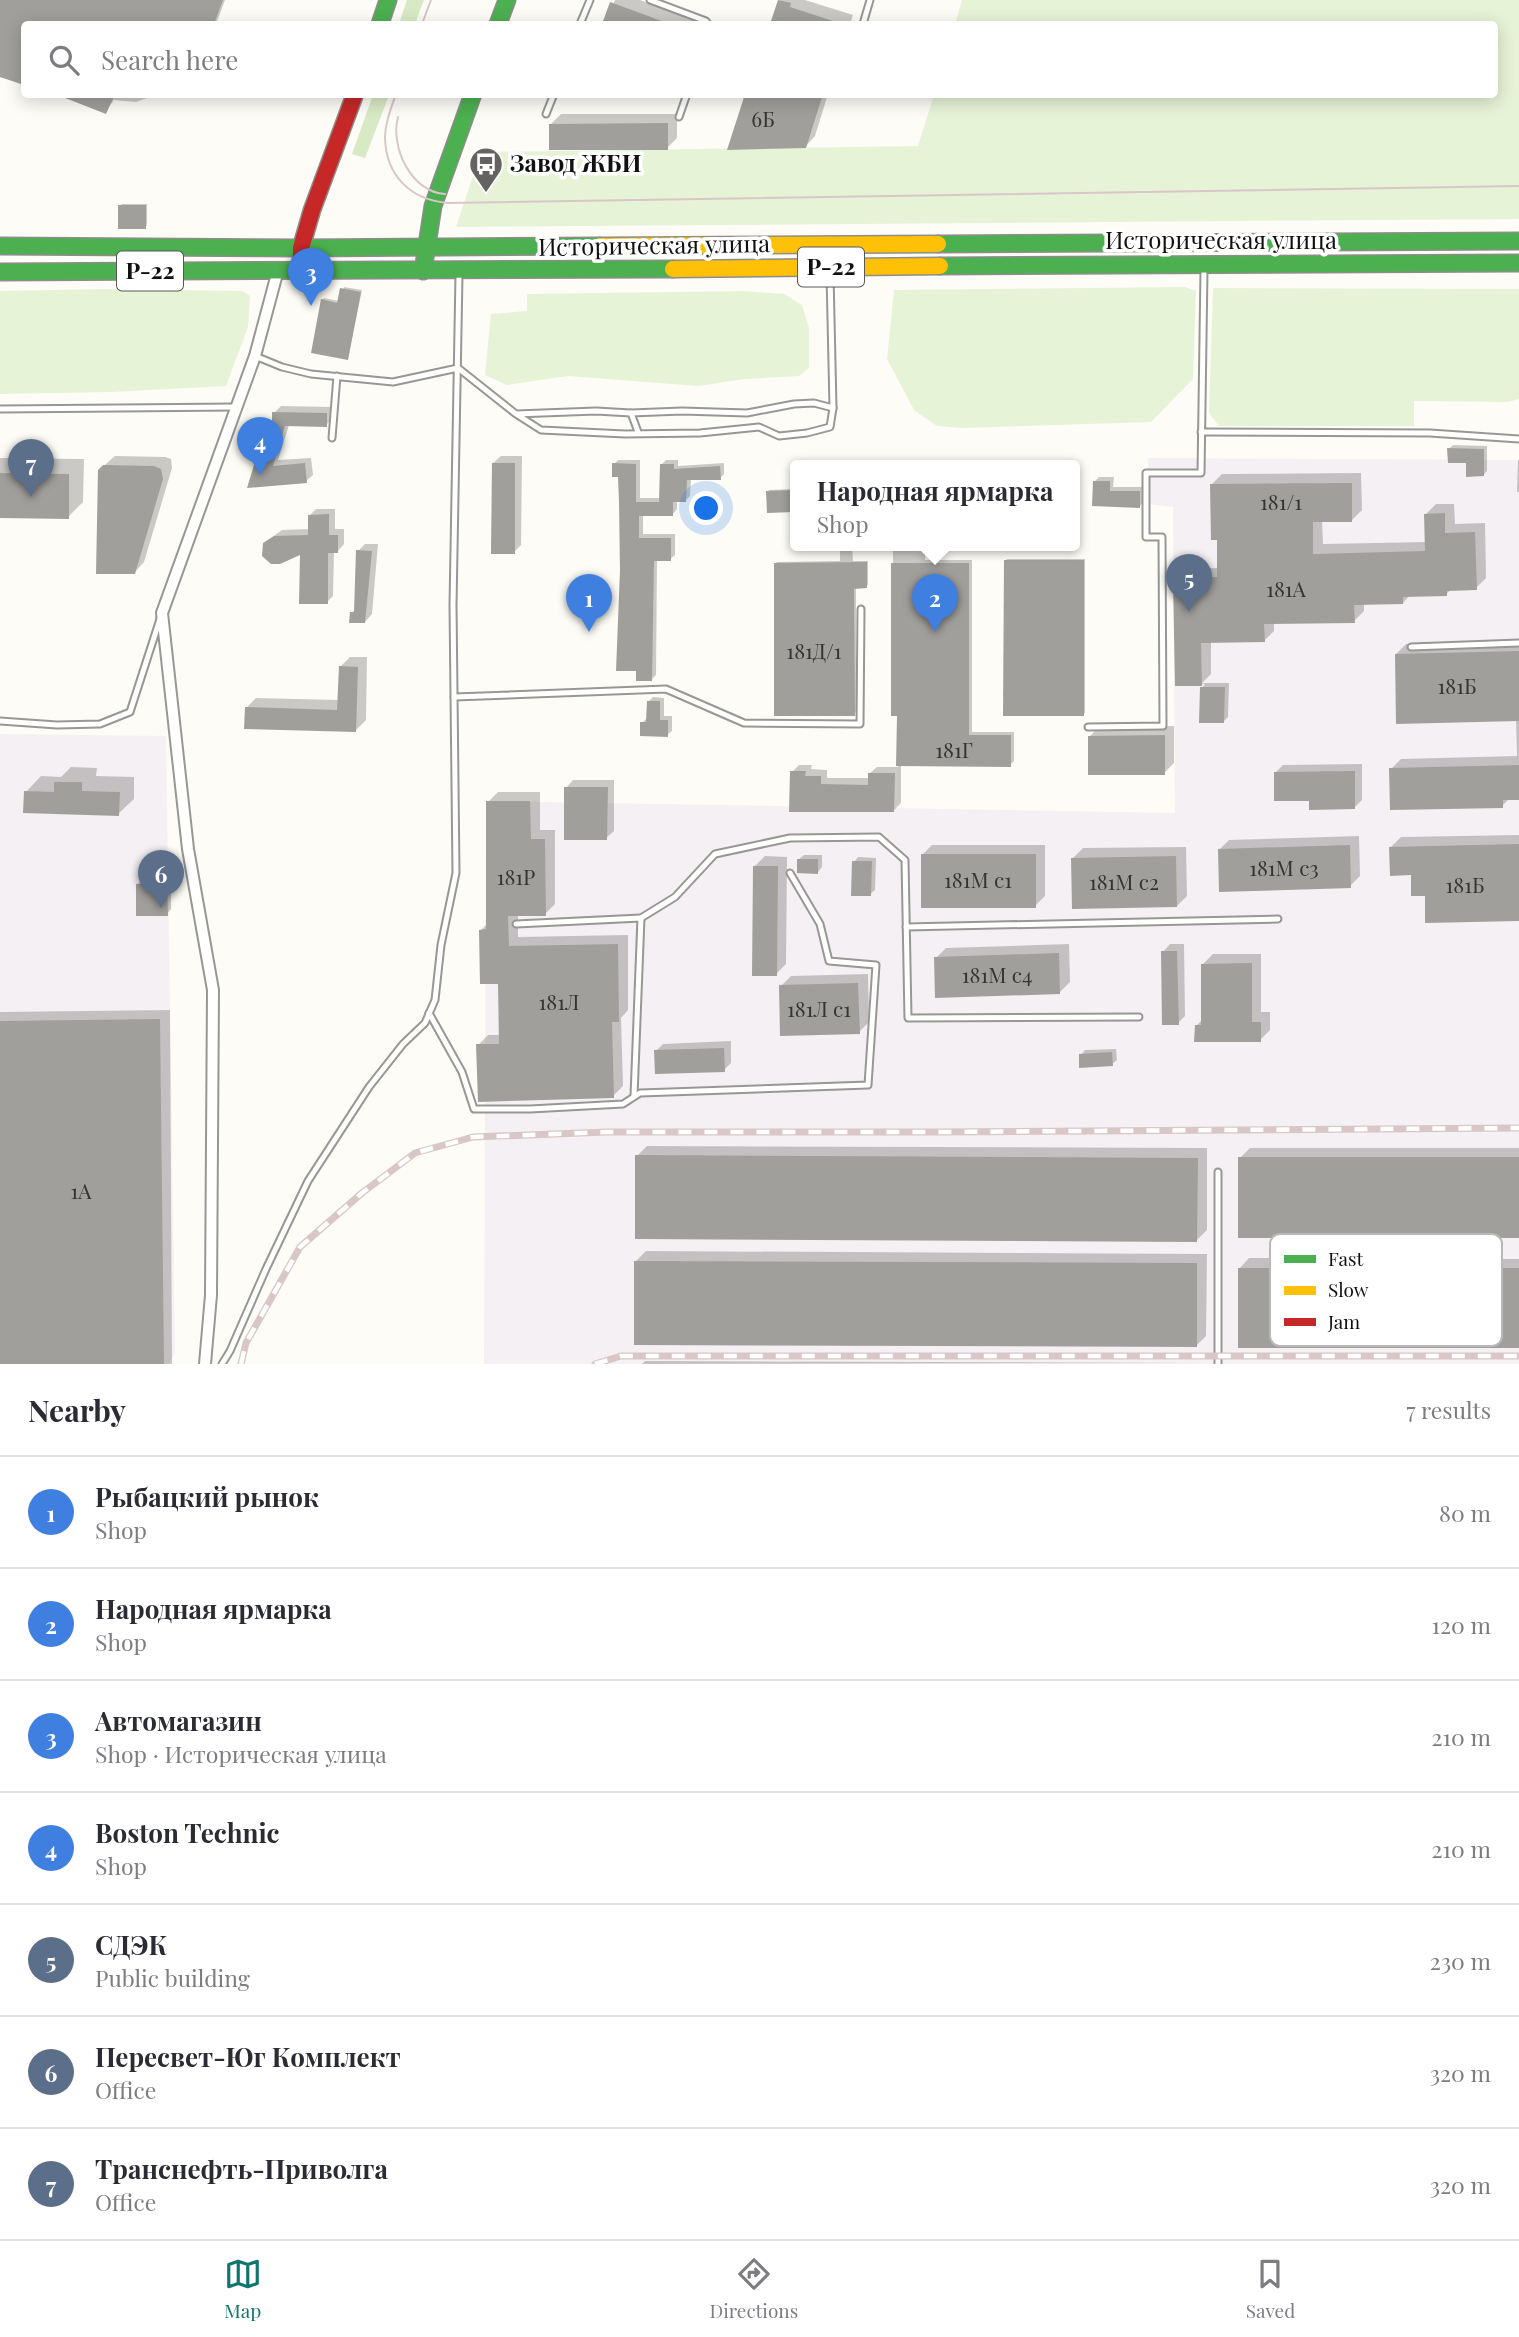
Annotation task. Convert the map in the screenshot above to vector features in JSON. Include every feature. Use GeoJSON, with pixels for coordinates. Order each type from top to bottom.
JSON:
{"type":"FeatureCollection","features":[{"type":"Feature","properties":{"kind":"main road"},"geometry":{"type":"LineString","coordinates":[[381,21],[388,0]]}},
{"type":"Feature","properties":{"kind":"main road"},"geometry":{"type":"LineString","coordinates":[[499,21],[507,0]]}},
{"type":"Feature","properties":{"kind":"main road"},"geometry":{"type":"LineString","coordinates":[[300,270],[301,248],[312,210],[354,98]]}},
{"type":"Feature","properties":{"kind":"main road"},"geometry":{"type":"LineString","coordinates":[[423,271],[435,202],[472,98]]}},
{"type":"Feature","properties":{"kind":"main road","name":"Историческая улица"},"geometry":{"type":"LineString","coordinates":[[6,245],[301,248],[1519,241]]}},
{"type":"Feature","properties":{"kind":"main road","name":"Историческая улица"},"geometry":{"type":"LineString","coordinates":[[0,272],[1519,263]]}},
{"type":"Feature","properties":{"kind":"street"},"geometry":{"type":"LineString","coordinates":[[205,1364],[211,1295],[213,990],[188,849],[162,613],[255,356],[278,270]]}},
{"type":"Feature","properties":{"kind":"lane"},"geometry":{"type":"LineString","coordinates":[[581,21],[590,0]]}},
{"type":"Feature","properties":{"kind":"lane"},"geometry":{"type":"LineString","coordinates":[[650,0],[706,21]]}},
{"type":"Feature","properties":{"kind":"lane"},"geometry":{"type":"LineString","coordinates":[[864,21],[870,0]]}},
{"type":"Feature","properties":{"kind":"lane"},"geometry":{"type":"LineString","coordinates":[[546,114],[552,98]]}},
{"type":"Feature","properties":{"kind":"lane"},"geometry":{"type":"LineString","coordinates":[[679,117],[686,98]]}},
{"type":"Feature","properties":{"kind":"lane"},"geometry":{"type":"LineString","coordinates":[[1088,727],[1163,726],[1162,537],[1146,537],[1146,473],[1201,473],[1204,264]]}},
{"type":"Feature","properties":{"kind":"lane"},"geometry":{"type":"LineString","coordinates":[[458,368],[516,414],[541,430],[625,434],[700,433],[759,427],[779,436],[830,427],[833,408],[830,267]]}},
{"type":"Feature","properties":{"kind":"lane"},"geometry":{"type":"LineString","coordinates":[[222,1364],[308,1181],[369,1087],[403,1044],[425,1023],[435,1000],[441,945],[456,873],[453,605],[458,271]]}},
{"type":"Feature","properties":{"kind":"lane"},"geometry":{"type":"LineString","coordinates":[[255,356],[282,368],[393,382],[458,368]]}},
{"type":"Feature","properties":{"kind":"lane"},"geometry":{"type":"LineString","coordinates":[[332,438],[337,376]]}},
{"type":"Feature","properties":{"kind":"lane"},"geometry":{"type":"LineString","coordinates":[[516,414],[596,411],[747,413],[814,403],[833,408]]}},
{"type":"Feature","properties":{"kind":"lane"},"geometry":{"type":"LineString","coordinates":[[0,409],[236,407]]}},
{"type":"Feature","properties":{"kind":"lane"},"geometry":{"type":"LineString","coordinates":[[631,413],[638,432]]}},
{"type":"Feature","properties":{"kind":"lane"},"geometry":{"type":"LineString","coordinates":[[1201,432],[1430,433],[1519,439]]}},
{"type":"Feature","properties":{"kind":"lane"},"geometry":{"type":"LineString","coordinates":[[454,697],[666,689],[744,723],[860,724],[861,609]]}},
{"type":"Feature","properties":{"kind":"lane"},"geometry":{"type":"LineString","coordinates":[[0,721],[57,725],[100,724],[130,712],[162,613]]}},
{"type":"Feature","properties":{"kind":"lane"},"geometry":{"type":"LineString","coordinates":[[1412,647],[1519,643]]}},
{"type":"Feature","properties":{"kind":"lane"},"geometry":{"type":"LineString","coordinates":[[516,924],[641,918],[675,897],[715,854],[790,838],[879,837],[905,860],[908,1018],[1139,1017]]}},
{"type":"Feature","properties":{"kind":"lane"},"geometry":{"type":"LineString","coordinates":[[429,1013],[462,1072],[474,1109],[530,1110],[623,1104],[640,1093],[868,1085],[876,965],[829,961],[820,924],[790,873]]}},
{"type":"Feature","properties":{"kind":"lane"},"geometry":{"type":"LineString","coordinates":[[635,1096],[641,918]]}},
{"type":"Feature","properties":{"kind":"lane"},"geometry":{"type":"LineString","coordinates":[[906,928],[1278,919]]}},
{"type":"Feature","properties":{"kind":"lane"},"geometry":{"type":"LineString","coordinates":[[1218,1172],[1218,1364]]}},
{"type":"Feature","properties":{"kind":"shaded area"},"geometry":{"type":"Polygon","coordinates":[[[1148,458],[1519,460],[1519,1364],[484,1364],[486,801],[1175,813],[1173,507],[1148,504],[1148,458]]]}},
{"type":"Feature","properties":{"kind":"shaded area"},"geometry":{"type":"Polygon","coordinates":[[[0,734],[166,736],[175,1353],[169,1364],[0,1364],[0,734]]]}},
{"type":"Feature","properties":{"kind":"green space"},"geometry":{"type":"Polygon","coordinates":[[[407,0],[424,0],[416,21],[400,21],[407,0]]]}},
{"type":"Feature","properties":{"kind":"green space"},"geometry":{"type":"Polygon","coordinates":[[[962,0],[1519,0],[1519,219],[456,227],[481,152],[918,146],[933,98],[1498,98],[1498,21],[956,21],[962,0]]]}},
{"type":"Feature","properties":{"kind":"green space"},"geometry":{"type":"Polygon","coordinates":[[[372,98],[388,98],[365,158],[352,154],[372,98]]]}},
{"type":"Feature","properties":{"kind":"green space"},"geometry":{"type":"Polygon","coordinates":[[[1185,287],[1196,291],[1193,379],[1151,422],[962,428],[937,426],[914,410],[887,359],[894,290],[1185,287]]]}},
{"type":"Feature","properties":{"kind":"green space"},"geometry":{"type":"Polygon","coordinates":[[[1213,288],[1519,289],[1519,399],[1508,402],[1414,401],[1414,426],[1219,426],[1209,413],[1213,288]]]}},
{"type":"Feature","properties":{"kind":"green space"},"geometry":{"type":"Polygon","coordinates":[[[0,291],[242,291],[250,296],[248,327],[226,386],[0,394],[0,291]]]}},
{"type":"Feature","properties":{"kind":"green space"},"geometry":{"type":"Polygon","coordinates":[[[743,291],[784,294],[802,305],[809,328],[809,368],[799,376],[744,379],[698,386],[568,376],[507,385],[485,375],[491,314],[527,311],[527,294],[743,291]]]}},
{"type":"Feature","properties":{"kind":"building"},"geometry":{"type":"Polygon","coordinates":[[[0,0],[223,0],[215,21],[21,21],[21,84],[0,77],[0,0]]]}},
{"type":"Feature","properties":{"kind":"building"},"geometry":{"type":"Polygon","coordinates":[[[778,0],[791,3],[790,7],[833,21],[771,21],[778,0]]]}},
{"type":"Feature","properties":{"kind":"building"},"geometry":{"type":"Polygon","coordinates":[[[610,2],[662,21],[603,21],[610,2]]]}},
{"type":"Feature","properties":{"kind":"building"},"geometry":{"type":"Polygon","coordinates":[[[65,98],[113,98],[106,114],[65,98]]]}},
{"type":"Feature","properties":{"kind":"building"},"geometry":{"type":"Polygon","coordinates":[[[744,98],[822,98],[806,148],[727,150],[744,98]]]}},
{"type":"Feature","properties":{"kind":"building"},"geometry":{"type":"Polygon","coordinates":[[[668,123],[668,150],[549,150],[549,124],[668,123]]]}},
{"type":"Feature","properties":{"kind":"building"},"geometry":{"type":"Polygon","coordinates":[[[118,205],[146,205],[146,229],[118,229],[118,205]]]}},
{"type":"Feature","properties":{"kind":"building"},"geometry":{"type":"Polygon","coordinates":[[[340,288],[361,292],[348,360],[311,353],[321,299],[337,303],[340,288]]]}},
{"type":"Feature","properties":{"kind":"building"},"geometry":{"type":"Polygon","coordinates":[[[272,412],[327,413],[327,427],[285,426],[273,466],[305,463],[307,483],[247,488],[265,429],[272,431],[272,412]]]}},
{"type":"Feature","properties":{"kind":"building"},"geometry":{"type":"Polygon","coordinates":[[[1447,448],[1484,449],[1484,476],[1466,477],[1466,463],[1448,463],[1447,448]]]}},
{"type":"Feature","properties":{"kind":"building"},"geometry":{"type":"Polygon","coordinates":[[[492,463],[515,463],[515,554],[491,554],[492,463]]]}},
{"type":"Feature","properties":{"kind":"building"},"geometry":{"type":"Polygon","coordinates":[[[612,463],[636,464],[636,502],[659,502],[660,464],[674,464],[674,469],[720,466],[721,480],[687,480],[686,502],[673,502],[673,516],[639,516],[639,538],[671,538],[671,561],[654,561],[652,681],[636,681],[636,671],[616,671],[620,570],[619,501],[618,477],[612,477],[612,463]]]}},
{"type":"Feature","properties":{"kind":"building"},"geometry":{"type":"Polygon","coordinates":[[[103,465],[154,466],[161,469],[163,479],[135,574],[96,574],[98,470],[103,465]]]}},
{"type":"Feature","properties":{"kind":"building"},"geometry":{"type":"Polygon","coordinates":[[[0,473],[69,474],[69,519],[0,518],[0,473]]]}},
{"type":"Feature","properties":{"kind":"building"},"geometry":{"type":"Polygon","coordinates":[[[1093,481],[1110,481],[1110,491],[1140,491],[1140,508],[1092,506],[1093,481]]]}},
{"type":"Feature","properties":{"kind":"building"},"geometry":{"type":"Polygon","coordinates":[[[1352,483],[1352,522],[1313,522],[1313,554],[1425,551],[1424,514],[1445,513],[1445,533],[1475,532],[1477,590],[1447,591],[1447,596],[1403,597],[1403,604],[1354,605],[1355,623],[1264,624],[1265,642],[1201,643],[1202,686],[1175,686],[1173,578],[1217,577],[1217,540],[1211,540],[1210,484],[1352,483]]]}},
{"type":"Feature","properties":{"kind":"building"},"geometry":{"type":"Polygon","coordinates":[[[790,490],[790,512],[767,513],[766,491],[790,490]]]}},
{"type":"Feature","properties":{"kind":"building"},"geometry":{"type":"Polygon","coordinates":[[[329,514],[329,535],[338,535],[338,553],[328,553],[328,604],[299,604],[300,555],[280,564],[271,564],[262,556],[263,543],[274,536],[308,535],[308,515],[329,514]]]}},
{"type":"Feature","properties":{"kind":"building"},"geometry":{"type":"Polygon","coordinates":[[[356,550],[372,551],[365,623],[349,623],[350,612],[354,612],[356,550]]]}},
{"type":"Feature","properties":{"kind":"building"},"geometry":{"type":"Polygon","coordinates":[[[1004,560],[1084,560],[1084,716],[1003,716],[1004,560]]]}},
{"type":"Feature","properties":{"kind":"building"},"geometry":{"type":"Polygon","coordinates":[[[867,562],[867,588],[854,589],[855,716],[774,716],[774,563],[867,562]]]}},
{"type":"Feature","properties":{"kind":"building"},"geometry":{"type":"Polygon","coordinates":[[[891,563],[969,563],[969,735],[1011,735],[1011,767],[896,766],[897,716],[891,716],[891,563]]]}},
{"type":"Feature","properties":{"kind":"building"},"geometry":{"type":"Polygon","coordinates":[[[1519,651],[1519,721],[1396,724],[1395,654],[1519,651]]]}},
{"type":"Feature","properties":{"kind":"building"},"geometry":{"type":"Polygon","coordinates":[[[339,666],[358,667],[356,732],[244,729],[245,707],[337,710],[339,666]]]}},
{"type":"Feature","properties":{"kind":"building"},"geometry":{"type":"Polygon","coordinates":[[[1200,687],[1225,687],[1224,723],[1199,723],[1200,687]]]}},
{"type":"Feature","properties":{"kind":"building"},"geometry":{"type":"Polygon","coordinates":[[[647,701],[660,701],[660,720],[668,720],[668,737],[640,736],[640,722],[646,722],[647,701]]]}},
{"type":"Feature","properties":{"kind":"building"},"geometry":{"type":"Polygon","coordinates":[[[1165,735],[1165,775],[1088,775],[1088,736],[1165,735]]]}},
{"type":"Feature","properties":{"kind":"building"},"geometry":{"type":"Polygon","coordinates":[[[1519,765],[1519,800],[1503,800],[1503,808],[1390,810],[1389,768],[1519,765]]]}},
{"type":"Feature","properties":{"kind":"building"},"geometry":{"type":"Polygon","coordinates":[[[790,771],[806,771],[805,776],[821,776],[821,784],[868,785],[868,773],[895,773],[894,812],[789,812],[790,771]]]}},
{"type":"Feature","properties":{"kind":"building"},"geometry":{"type":"Polygon","coordinates":[[[1355,771],[1355,809],[1309,810],[1309,801],[1274,801],[1274,772],[1355,771]]]}},
{"type":"Feature","properties":{"kind":"building"},"geometry":{"type":"Polygon","coordinates":[[[54,782],[82,782],[82,791],[120,792],[119,816],[23,813],[24,791],[54,792],[54,782]]]}},
{"type":"Feature","properties":{"kind":"building"},"geometry":{"type":"Polygon","coordinates":[[[564,787],[608,787],[607,840],[564,840],[564,787]]]}},
{"type":"Feature","properties":{"kind":"building"},"geometry":{"type":"Polygon","coordinates":[[[486,801],[530,801],[531,839],[545,839],[546,916],[508,916],[509,946],[618,944],[619,1022],[612,1022],[614,1098],[478,1102],[476,1044],[499,1044],[498,984],[480,984],[479,930],[486,929],[486,801]]]}},
{"type":"Feature","properties":{"kind":"building"},"geometry":{"type":"Polygon","coordinates":[[[1519,844],[1519,921],[1425,923],[1425,896],[1411,896],[1411,875],[1390,876],[1389,847],[1519,844]]]}},
{"type":"Feature","properties":{"kind":"building"},"geometry":{"type":"Polygon","coordinates":[[[1350,845],[1351,888],[1219,892],[1218,849],[1350,845]]]}},
{"type":"Feature","properties":{"kind":"building"},"geometry":{"type":"Polygon","coordinates":[[[921,854],[1036,854],[1036,908],[921,908],[921,854]]]}},
{"type":"Feature","properties":{"kind":"building"},"geometry":{"type":"Polygon","coordinates":[[[1176,856],[1177,907],[1072,909],[1071,858],[1176,856]]]}},
{"type":"Feature","properties":{"kind":"building"},"geometry":{"type":"Polygon","coordinates":[[[797,859],[818,859],[818,874],[797,873],[797,859]]]}},
{"type":"Feature","properties":{"kind":"building"},"geometry":{"type":"Polygon","coordinates":[[[852,861],[872,861],[871,896],[851,896],[852,861]]]}},
{"type":"Feature","properties":{"kind":"building"},"geometry":{"type":"Polygon","coordinates":[[[753,866],[778,866],[777,976],[752,976],[753,866]]]}},
{"type":"Feature","properties":{"kind":"building"},"geometry":{"type":"Polygon","coordinates":[[[167,883],[168,916],[136,916],[136,884],[167,883]]]}},
{"type":"Feature","properties":{"kind":"building"},"geometry":{"type":"Polygon","coordinates":[[[1161,951],[1177,951],[1179,1025],[1162,1025],[1161,951]]]}},
{"type":"Feature","properties":{"kind":"building"},"geometry":{"type":"Polygon","coordinates":[[[1059,953],[1060,994],[935,998],[934,957],[1059,953]]]}},
{"type":"Feature","properties":{"kind":"building"},"geometry":{"type":"Polygon","coordinates":[[[1252,963],[1252,1022],[1261,1022],[1261,1042],[1194,1042],[1195,1025],[1201,1025],[1201,964],[1252,963]]]}},
{"type":"Feature","properties":{"kind":"building"},"geometry":{"type":"Polygon","coordinates":[[[858,983],[860,1034],[780,1036],[779,985],[858,983]]]}},
{"type":"Feature","properties":{"kind":"building"},"geometry":{"type":"Polygon","coordinates":[[[160,1019],[164,1364],[0,1364],[0,1021],[160,1019]]]}},
{"type":"Feature","properties":{"kind":"building"},"geometry":{"type":"Polygon","coordinates":[[[724,1048],[725,1072],[655,1074],[654,1050],[724,1048]]]}},
{"type":"Feature","properties":{"kind":"building"},"geometry":{"type":"Polygon","coordinates":[[[1112,1052],[1113,1066],[1079,1068],[1079,1054],[1112,1052]]]}},
{"type":"Feature","properties":{"kind":"building"},"geometry":{"type":"Polygon","coordinates":[[[635,1155],[1198,1158],[1197,1242],[635,1239],[635,1155]]]}},
{"type":"Feature","properties":{"kind":"building"},"geometry":{"type":"Polygon","coordinates":[[[1238,1157],[1519,1157],[1519,1238],[1502,1238],[1502,1234],[1270,1234],[1270,1238],[1238,1238],[1238,1157]]]}},
{"type":"Feature","properties":{"kind":"building"},"geometry":{"type":"Polygon","coordinates":[[[634,1261],[1197,1263],[1197,1347],[634,1345],[634,1261]]]}},
{"type":"Feature","properties":{"kind":"building"},"geometry":{"type":"Polygon","coordinates":[[[1238,1268],[1270,1268],[1270,1346],[1502,1346],[1502,1268],[1519,1268],[1519,1348],[1238,1348],[1238,1268]]]}},
{"type":"Feature","properties":{"kind":"tram line"},"geometry":{"type":"LineString","coordinates":[[423,21],[431,0]]}},
{"type":"Feature","properties":{"kind":"tram line"},"geometry":{"type":"LineString","coordinates":[[395,98],[385,133],[390,164],[403,184],[412,191],[423,197],[448,203],[1519,186]]}},
{"type":"Feature","properties":{"kind":"tram line"},"geometry":{"type":"LineString","coordinates":[[398,117],[397,141],[406,166],[422,185],[445,194]]}},
{"type":"Feature","properties":{"kind":"railway"},"geometry":{"type":"LineString","coordinates":[[241,1364],[246,1343],[300,1247],[362,1193],[415,1153],[473,1137],[607,1132],[1519,1128]]}},
{"type":"Feature","properties":{"kind":"railway"},"geometry":{"type":"LineString","coordinates":[[595,1364],[621,1356],[1519,1356]]}},
{"type":"Feature","properties":{"kind":"traffic: fast"},"geometry":{"type":"LineString","coordinates":[[381,21],[388,0]]}},
{"type":"Feature","properties":{"kind":"traffic: fast"},"geometry":{"type":"LineString","coordinates":[[499,21],[507,0]]}},
{"type":"Feature","properties":{"kind":"traffic: fast"},"geometry":{"type":"LineString","coordinates":[[423,271],[433,206],[472,98]]}},
{"type":"Feature","properties":{"kind":"traffic: fast"},"geometry":{"type":"LineString","coordinates":[[938,244],[1519,241]]}},
{"type":"Feature","properties":{"kind":"traffic: fast"},"geometry":{"type":"LineString","coordinates":[[0,246],[600,246]]}},
{"type":"Feature","properties":{"kind":"traffic: fast"},"geometry":{"type":"LineString","coordinates":[[940,266],[1519,263]]}},
{"type":"Feature","properties":{"kind":"traffic: fast"},"geometry":{"type":"LineString","coordinates":[[0,272],[673,269]]}},
{"type":"Feature","properties":{"kind":"traffic: slow"},"geometry":{"type":"LineString","coordinates":[[600,246],[938,244]]}},
{"type":"Feature","properties":{"kind":"traffic: slow"},"geometry":{"type":"LineString","coordinates":[[673,269],[940,266]]}},
{"type":"Feature","properties":{"kind":"traffic: jam"},"geometry":{"type":"LineString","coordinates":[[301,258],[301,248],[312,210],[354,98]]}},
{"type":"Feature","properties":{"kind":"place","name":"Завод ЖБИ"},"geometry":{"type":"Point","coordinates":[486,194]}},
{"type":"Feature","properties":{"kind":"place","name":"Автомагазин"},"geometry":{"type":"Point","coordinates":[311,306]}},
{"type":"Feature","properties":{"kind":"place","name":"Boston Technic"},"geometry":{"type":"Point","coordinates":[260,475]}},
{"type":"Feature","properties":{"kind":"place","name":"Транснефть-Приволга"},"geometry":{"type":"Point","coordinates":[31,497]}},
{"type":"Feature","properties":{"kind":"place","name":"СДЭК"},"geometry":{"type":"Point","coordinates":[1189,612]}},
{"type":"Feature","properties":{"kind":"place","name":"Рыбацкий рынок"},"geometry":{"type":"Point","coordinates":[589,632]}},
{"type":"Feature","properties":{"kind":"place","name":"Народная ярмарка"},"geometry":{"type":"Point","coordinates":[935,632]}},
{"type":"Feature","properties":{"kind":"place","name":"Пересвет-Юг Комплект"},"geometry":{"type":"Point","coordinates":[161,908]}}]}
